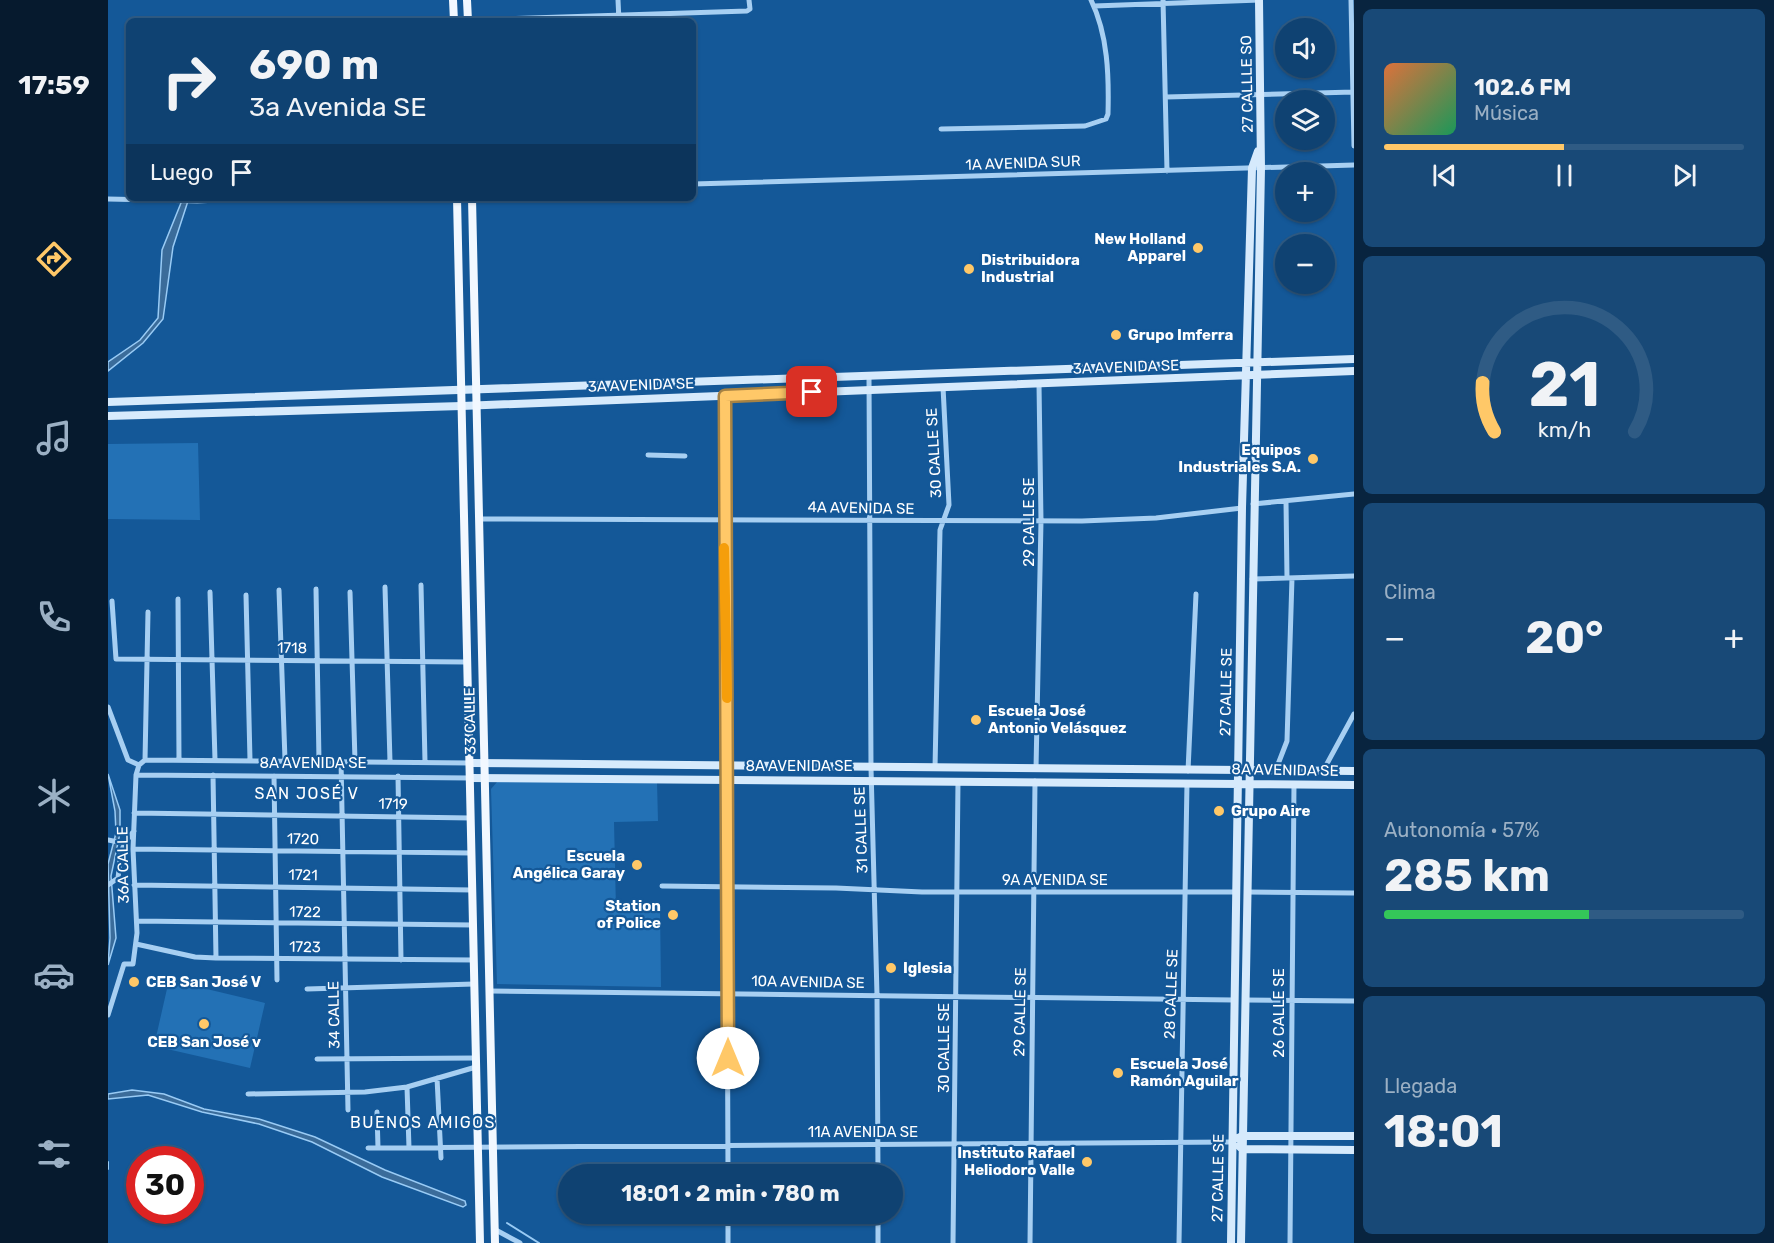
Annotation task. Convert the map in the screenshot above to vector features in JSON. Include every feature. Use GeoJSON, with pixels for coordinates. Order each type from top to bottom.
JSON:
{"type":"FeatureCollection","features":[{"type":"Feature","properties":{"kind":"main road"},"geometry":{"type":"LineString","coordinates":[[453,0],[454,18]]}},
{"type":"Feature","properties":{"kind":"main road"},"geometry":{"type":"LineString","coordinates":[[467,0],[468,18]]}},
{"type":"Feature","properties":{"kind":"main road","name":"27 CALLLE SO"},"geometry":{"type":"LineString","coordinates":[[1260,0],[1261,142]]}},
{"type":"Feature","properties":{"kind":"main road","name":"27 CALLE SE"},"geometry":{"type":"LineString","coordinates":[[1231,1243],[1245,363],[1257,168],[1261,142]]}},
{"type":"Feature","properties":{"kind":"main road","name":"27 CALLE SE"},"geometry":{"type":"LineString","coordinates":[[1241,1243],[1256,375],[1257,168]]}},
{"type":"Feature","properties":{"kind":"main road","name":"33 CALLE"},"geometry":{"type":"LineString","coordinates":[[457,201],[480,1243]]}},
{"type":"Feature","properties":{"kind":"main road","name":"33 CALLE"},"geometry":{"type":"LineString","coordinates":[[472,201],[495,1243]]}},
{"type":"Feature","properties":{"kind":"main road","name":"3A AVENIDA SE"},"geometry":{"type":"LineString","coordinates":[[108,402],[869,378],[1354,359]]}},
{"type":"Feature","properties":{"kind":"main road","name":"3A AVENIDA SE"},"geometry":{"type":"LineString","coordinates":[[108,416],[462,406],[1354,371]]}},
{"type":"Feature","properties":{"kind":"main road","name":"8A AVENIDA SE"},"geometry":{"type":"LineString","coordinates":[[470,763],[1354,771]]}},
{"type":"Feature","properties":{"kind":"main road","name":"8A AVENIDA SE"},"geometry":{"type":"LineString","coordinates":[[470,778],[1249,782],[1354,785]]}},
{"type":"Feature","properties":{"kind":"main road"},"geometry":{"type":"LineString","coordinates":[[1354,1136],[1242,1136],[1232,1142],[1242,1149],[1354,1150]]}},
{"type":"Feature","properties":{"kind":"street"},"geometry":{"type":"LineString","coordinates":[[618,0],[619,18],[750,10],[749,0]]}},
{"type":"Feature","properties":{"kind":"street"},"geometry":{"type":"LineString","coordinates":[[941,129],[1085,126],[1106,119],[1109,85],[1096,3],[1260,0]]}},
{"type":"Feature","properties":{"kind":"street"},"geometry":{"type":"LineString","coordinates":[[1351,0],[1354,146]]}},
{"type":"Feature","properties":{"kind":"street"},"geometry":{"type":"LineString","coordinates":[[1163,2],[1167,171]]}},
{"type":"Feature","properties":{"kind":"street"},"geometry":{"type":"LineString","coordinates":[[1166,97],[1353,92]]}},
{"type":"Feature","properties":{"kind":"street","name":"1A AVENIDA SUR"},"geometry":{"type":"LineString","coordinates":[[696,184],[1354,165]]}},
{"type":"Feature","properties":{"kind":"street"},"geometry":{"type":"LineString","coordinates":[[108,199],[126,200]]}},
{"type":"Feature","properties":{"kind":"street"},"geometry":{"type":"LineString","coordinates":[[177,201],[197,201]]}},
{"type":"Feature","properties":{"kind":"street","name":"31 CALLE SE"},"geometry":{"type":"LineString","coordinates":[[869,378],[871,780],[877,995],[878,1164]]}},
{"type":"Feature","properties":{"kind":"street","name":"29 CALLE SE"},"geometry":{"type":"LineString","coordinates":[[1036,769],[1041,521],[1039,384]]}},
{"type":"Feature","properties":{"kind":"street","name":"30 CALLE SE"},"geometry":{"type":"LineString","coordinates":[[935,768],[940,530],[949,505],[943,387]]}},
{"type":"Feature","properties":{"kind":"street"},"geometry":{"type":"LineString","coordinates":[[725,396],[728,1164]]}},
{"type":"Feature","properties":{"kind":"street"},"geometry":{"type":"LineString","coordinates":[[648,455],[685,456]]}},
{"type":"Feature","properties":{"kind":"street"},"geometry":{"type":"LineString","coordinates":[[1253,504],[1354,494]]}},
{"type":"Feature","properties":{"kind":"street"},"geometry":{"type":"LineString","coordinates":[[1275,772],[1287,741],[1289,578],[1286,501]]}},
{"type":"Feature","properties":{"kind":"street","name":"4A AVENIDA SE"},"geometry":{"type":"LineString","coordinates":[[479,519],[1041,521],[1152,518],[1242,508]]}},
{"type":"Feature","properties":{"kind":"street"},"geometry":{"type":"LineString","coordinates":[[1252,579],[1354,576]]}},
{"type":"Feature","properties":{"kind":"street"},"geometry":{"type":"LineString","coordinates":[[421,585],[425,762]]}},
{"type":"Feature","properties":{"kind":"street"},"geometry":{"type":"LineString","coordinates":[[385,587],[390,762]]}},
{"type":"Feature","properties":{"kind":"street"},"geometry":{"type":"LineString","coordinates":[[316,589],[319,761]]}},
{"type":"Feature","properties":{"kind":"street"},"geometry":{"type":"LineString","coordinates":[[279,590],[285,760]]}},
{"type":"Feature","properties":{"kind":"street"},"geometry":{"type":"LineString","coordinates":[[210,592],[215,760]]}},
{"type":"Feature","properties":{"kind":"street"},"geometry":{"type":"LineString","coordinates":[[350,592],[355,761]]}},
{"type":"Feature","properties":{"kind":"street"},"geometry":{"type":"LineString","coordinates":[[1188,771],[1196,594]]}},
{"type":"Feature","properties":{"kind":"street"},"geometry":{"type":"LineString","coordinates":[[246,595],[250,760]]}},
{"type":"Feature","properties":{"kind":"street"},"geometry":{"type":"LineString","coordinates":[[178,599],[179,760]]}},
{"type":"Feature","properties":{"kind":"street","name":"1718"},"geometry":{"type":"LineString","coordinates":[[112,601],[116,658],[467,662]]}},
{"type":"Feature","properties":{"kind":"street"},"geometry":{"type":"LineString","coordinates":[[108,707],[128,760],[139,765],[145,760],[148,612]]}},
{"type":"Feature","properties":{"kind":"street"},"geometry":{"type":"LineString","coordinates":[[1323,771],[1354,714]]}},
{"type":"Feature","properties":{"kind":"street","name":"8A AVENIDA SE"},"geometry":{"type":"LineString","coordinates":[[145,760],[470,763]]}},
{"type":"Feature","properties":{"kind":"street","name":"34 CALLE"},"geometry":{"type":"LineString","coordinates":[[341,761],[348,1110]]}},
{"type":"Feature","properties":{"kind":"street","name":"36A CALLE"},"geometry":{"type":"LineString","coordinates":[[108,1015],[124,964],[133,964],[136,944],[133,849],[136,775],[139,765]]}},
{"type":"Feature","properties":{"kind":"street","name":"8A AVENIDA SE"},"geometry":{"type":"LineString","coordinates":[[136,775],[470,778]]}},
{"type":"Feature","properties":{"kind":"street"},"geometry":{"type":"LineString","coordinates":[[213,776],[216,958]]}},
{"type":"Feature","properties":{"kind":"street"},"geometry":{"type":"LineString","coordinates":[[274,776],[277,980]]}},
{"type":"Feature","properties":{"kind":"street"},"geometry":{"type":"LineString","coordinates":[[398,776],[401,960]]}},
{"type":"Feature","properties":{"kind":"street","name":"30 CALLE SE"},"geometry":{"type":"LineString","coordinates":[[953,1243],[958,781]]}},
{"type":"Feature","properties":{"kind":"street","name":"29 CALLE SE"},"geometry":{"type":"LineString","coordinates":[[1030,1243],[1035,781]]}},
{"type":"Feature","properties":{"kind":"street","name":"28 CALLE SE"},"geometry":{"type":"LineString","coordinates":[[1179,1243],[1187,782]]}},
{"type":"Feature","properties":{"kind":"street","name":"26 CALLE SE"},"geometry":{"type":"LineString","coordinates":[[1290,1243],[1294,784]]}},
{"type":"Feature","properties":{"kind":"street","name":"1719"},"geometry":{"type":"LineString","coordinates":[[134,813],[471,818]]}},
{"type":"Feature","properties":{"kind":"street"},"geometry":{"type":"LineString","coordinates":[[108,885],[118,878],[121,842],[134,831]]}},
{"type":"Feature","properties":{"kind":"street"},"geometry":{"type":"LineString","coordinates":[[110,840],[121,842]]}},
{"type":"Feature","properties":{"kind":"street","name":"1720"},"geometry":{"type":"LineString","coordinates":[[133,849],[471,853]]}},
{"type":"Feature","properties":{"kind":"street","name":"1721"},"geometry":{"type":"LineString","coordinates":[[134,885],[472,890]]}},
{"type":"Feature","properties":{"kind":"street"},"geometry":{"type":"LineString","coordinates":[[662,886],[728,887]]}},
{"type":"Feature","properties":{"kind":"street","name":"9A AVENIDA SE"},"geometry":{"type":"LineString","coordinates":[[728,887],[958,892],[1236,892]]}},
{"type":"Feature","properties":{"kind":"street"},"geometry":{"type":"LineString","coordinates":[[1247,892],[1354,893]]}},
{"type":"Feature","properties":{"kind":"street","name":"1722"},"geometry":{"type":"LineString","coordinates":[[137,921],[473,925]]}},
{"type":"Feature","properties":{"kind":"street","name":"1723"},"geometry":{"type":"LineString","coordinates":[[136,944],[195,957],[216,958],[474,960]]}},
{"type":"Feature","properties":{"kind":"street"},"geometry":{"type":"LineString","coordinates":[[307,989],[474,984]]}},
{"type":"Feature","properties":{"kind":"street","name":"10A AVENIDA SE"},"geometry":{"type":"LineString","coordinates":[[490,991],[1234,1000]]}},
{"type":"Feature","properties":{"kind":"street"},"geometry":{"type":"LineString","coordinates":[[1245,1000],[1354,1001]]}},
{"type":"Feature","properties":{"kind":"street"},"geometry":{"type":"LineString","coordinates":[[317,1059],[347,1057],[476,1063]]}},
{"type":"Feature","properties":{"kind":"street"},"geometry":{"type":"LineString","coordinates":[[248,1094],[348,1092],[407,1087],[476,1063]]}},
{"type":"Feature","properties":{"kind":"street"},"geometry":{"type":"LineString","coordinates":[[437,1078],[441,1158]]}},
{"type":"Feature","properties":{"kind":"street"},"geometry":{"type":"LineString","coordinates":[[407,1087],[409,1148]]}},
{"type":"Feature","properties":{"kind":"street"},"geometry":{"type":"LineString","coordinates":[[377,1112],[378,1148]]}},
{"type":"Feature","properties":{"kind":"street","name":"11A AVENIDA SE"},"geometry":{"type":"LineString","coordinates":[[368,1148],[1232,1142]]}},
{"type":"Feature","properties":{"kind":"street"},"geometry":{"type":"LineString","coordinates":[[728,1224],[728,1243]]}},
{"type":"Feature","properties":{"kind":"street"},"geometry":{"type":"LineString","coordinates":[[878,1224],[878,1243]]}},
{"type":"Feature","properties":{"kind":"street"},"geometry":{"type":"LineString","coordinates":[[494,1229],[520,1243]]}},
{"type":"Feature","properties":{"kind":"shaded area"},"geometry":{"type":"Polygon","coordinates":[[[182,201],[188,201],[173,247],[163,319],[143,343],[108,371],[108,362],[140,340],[158,318],[162,250],[182,201]]]}},
{"type":"Feature","properties":{"kind":"shaded area"},"geometry":{"type":"Polygon","coordinates":[[[198,443],[200,520],[108,519],[108,444],[198,443]]]}},
{"type":"Feature","properties":{"kind":"shaded area"},"geometry":{"type":"Polygon","coordinates":[[[108,774],[120,810],[120,833],[111,876],[116,938],[108,965],[110,938],[108,864],[116,833],[115,811],[108,774]]]}},
{"type":"Feature","properties":{"kind":"shaded area"},"geometry":{"type":"Polygon","coordinates":[[[497,782],[657,782],[658,821],[614,822],[616,909],[660,908],[661,987],[497,984],[491,789],[497,782]]]}},
{"type":"Feature","properties":{"kind":"shaded area"},"geometry":{"type":"Polygon","coordinates":[[[169,980],[265,1003],[250,1068],[154,1046],[169,980]]]}},
{"type":"Feature","properties":{"kind":"shaded area"},"geometry":{"type":"Polygon","coordinates":[[[132,1090],[164,1094],[204,1109],[259,1119],[315,1137],[385,1170],[465,1201],[466,1205],[463,1207],[382,1177],[312,1142],[259,1124],[202,1112],[148,1095],[108,1099],[108,1094],[132,1090]]]}},
{"type":"Feature","properties":{"kind":"waterway"},"geometry":{"type":"LineString","coordinates":[[108,1162],[108,1169]]}},
{"type":"Feature","properties":{"kind":"waterway"},"geometry":{"type":"LineString","coordinates":[[507,1223],[539,1243]]}},
{"type":"Feature","properties":{"kind":"slow traffic"},"geometry":{"type":"LineString","coordinates":[[724,548],[727,698]]}},
{"type":"Feature","properties":{"kind":"place","name":"New Holland Apparel"},"geometry":{"type":"Point","coordinates":[1198,248]}},
{"type":"Feature","properties":{"kind":"place","name":"Distribuidora Industrial"},"geometry":{"type":"Point","coordinates":[969,269]}},
{"type":"Feature","properties":{"kind":"place","name":"Grupo Imferra"},"geometry":{"type":"Point","coordinates":[1116,335]}},
{"type":"Feature","properties":{"kind":"place","name":"Equipos Industriales S.A."},"geometry":{"type":"Point","coordinates":[1313,459]}},
{"type":"Feature","properties":{"kind":"place","name":"Escuela José Antonio Velásquez"},"geometry":{"type":"Point","coordinates":[976,720]}},
{"type":"Feature","properties":{"kind":"place","name":"Grupo Aire"},"geometry":{"type":"Point","coordinates":[1219,811]}},
{"type":"Feature","properties":{"kind":"place","name":"Escuela Angélica Garay"},"geometry":{"type":"Point","coordinates":[637,865]}},
{"type":"Feature","properties":{"kind":"place","name":"Station of Police"},"geometry":{"type":"Point","coordinates":[673,915]}},
{"type":"Feature","properties":{"kind":"place","name":"Iglesia"},"geometry":{"type":"Point","coordinates":[891,968]}},
{"type":"Feature","properties":{"kind":"place","name":"CEB San José V"},"geometry":{"type":"Point","coordinates":[134,982]}},
{"type":"Feature","properties":{"kind":"place","name":"CEB San José v"},"geometry":{"type":"Point","coordinates":[204,1024]}},
{"type":"Feature","properties":{"kind":"place","name":"Escuela José Ramón Aguilar"},"geometry":{"type":"Point","coordinates":[1118,1073]}},
{"type":"Feature","properties":{"kind":"place","name":"Instituto Rafael Heliodoro Valle"},"geometry":{"type":"Point","coordinates":[1087,1162]}},
{"type":"Feature","properties":{"kind":"district","name":"SAN JOSÉ V"},"geometry":{"type":"Point","coordinates":[307,793]}},
{"type":"Feature","properties":{"kind":"district","name":"BUENOS AMIGOS"},"geometry":{"type":"Point","coordinates":[423,1122]}},
{"type":"Feature","properties":{"kind":"route"},"geometry":{"type":"LineString","coordinates":[[728,1058],[725,396],[812,392]]}}]}
